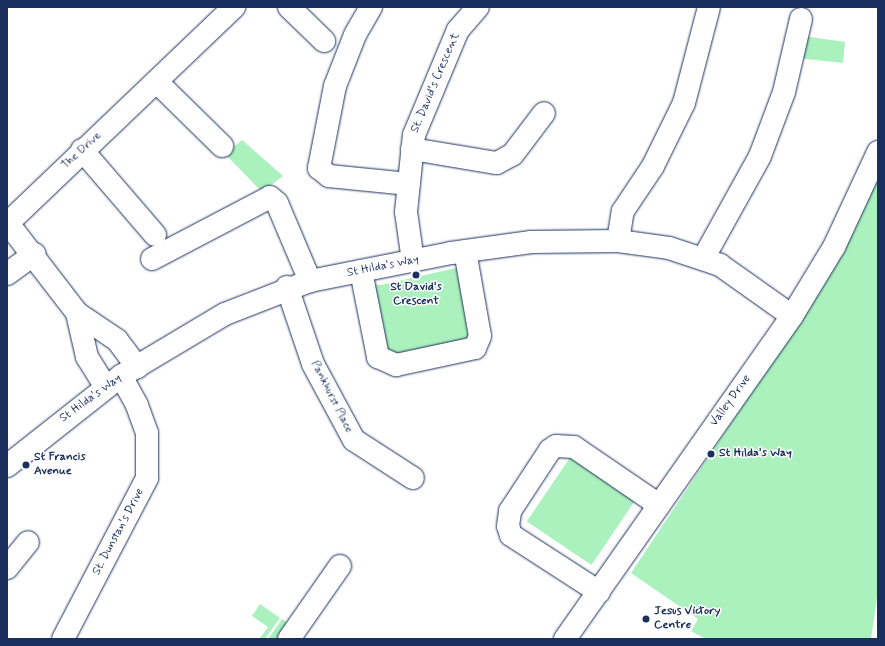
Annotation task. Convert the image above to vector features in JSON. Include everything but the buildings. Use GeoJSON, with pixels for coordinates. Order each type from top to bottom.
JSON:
{"type":"FeatureCollection","features":[{"type":"Feature","properties":{"kind":"street","name":"The Drive"},"geometry":{"type":"LineString","coordinates":[[7,223],[82,150],[158,83],[234,7]]}},
{"type":"Feature","properties":{"kind":"street"},"geometry":{"type":"LineString","coordinates":[[289,7],[324,41]]}},
{"type":"Feature","properties":{"kind":"street"},"geometry":{"type":"LineString","coordinates":[[371,7],[355,35],[335,86],[319,168],[329,176],[409,184]]}},
{"type":"Feature","properties":{"kind":"street","name":"St. David's Crescent"},"geometry":{"type":"LineString","coordinates":[[412,261],[406,212],[414,135],[458,30],[478,7]]}},
{"type":"Feature","properties":{"kind":"street"},"geometry":{"type":"LineString","coordinates":[[618,241],[623,211],[653,166],[684,103],[709,7]]}},
{"type":"Feature","properties":{"kind":"street"},"geometry":{"type":"LineString","coordinates":[[703,259],[760,156],[784,92],[801,19]]}},
{"type":"Feature","properties":{"kind":"street"},"geometry":{"type":"LineString","coordinates":[[158,83],[222,146]]}},
{"type":"Feature","properties":{"kind":"street"},"geometry":{"type":"LineString","coordinates":[[412,149],[497,163],[513,154],[544,113]]}},
{"type":"Feature","properties":{"kind":"street"},"geometry":{"type":"LineString","coordinates":[[82,150],[156,235]]}},
{"type":"Feature","properties":{"kind":"street","name":"Valley Drive"},"geometry":{"type":"LineString","coordinates":[[565,639],[792,316],[834,247],[878,152]]}},
{"type":"Feature","properties":{"kind":"street"},"geometry":{"type":"LineString","coordinates":[[152,259],[270,197],[277,203],[310,281]]}},
{"type":"Feature","properties":{"kind":"street"},"geometry":{"type":"LineString","coordinates":[[7,223],[34,254],[77,313],[119,342],[121,377]]}},
{"type":"Feature","properties":{"kind":"street","name":"St Hilda's Way"},"geometry":{"type":"LineString","coordinates":[[7,466],[121,377],[226,314],[287,287],[412,261],[465,251],[530,242],[618,241],[669,248],[720,265],[792,316]]}},
{"type":"Feature","properties":{"kind":"street"},"geometry":{"type":"LineString","coordinates":[[361,272],[378,357],[396,365],[475,348],[480,336],[465,251]]}},
{"type":"Feature","properties":{"kind":"street"},"geometry":{"type":"LineString","coordinates":[[7,274],[34,254]]}},
{"type":"Feature","properties":{"kind":"street","name":"Pankhurst Place"},"geometry":{"type":"LineString","coordinates":[[287,287],[313,364],[354,440],[413,478]]}},
{"type":"Feature","properties":{"kind":"street"},"geometry":{"type":"LineString","coordinates":[[77,313],[86,357],[121,377]]}},
{"type":"Feature","properties":{"kind":"street","name":"St. Dunstan's Drive"},"geometry":{"type":"LineString","coordinates":[[63,639],[147,478],[147,433],[137,405],[121,377]]}},
{"type":"Feature","properties":{"kind":"street"},"geometry":{"type":"LineString","coordinates":[[599,592],[511,535],[508,526],[510,511],[550,450],[556,446],[574,447],[659,505]]}},
{"type":"Feature","properties":{"kind":"street"},"geometry":{"type":"LineString","coordinates":[[7,568],[28,542]]}},
{"type":"Feature","properties":{"kind":"street"},"geometry":{"type":"LineString","coordinates":[[289,639],[340,566]]}},
{"type":"Feature","properties":{"kind":"green space"},"geometry":{"type":"Polygon","coordinates":[[[803,36],[845,42],[843,63],[797,58],[803,36]]]}},
{"type":"Feature","properties":{"kind":"green space"},"geometry":{"type":"Polygon","coordinates":[[[242,140],[283,176],[262,192],[225,154],[242,140]]]}},
{"type":"Feature","properties":{"kind":"green space"},"geometry":{"type":"Polygon","coordinates":[[[878,176],[878,591],[871,639],[706,639],[691,631],[698,619],[631,573],[791,333],[841,252],[878,176]]]}},
{"type":"Feature","properties":{"kind":"green space"},"geometry":{"type":"Polygon","coordinates":[[[465,266],[471,341],[390,355],[366,284],[381,285],[465,266]]]}},
{"type":"Feature","properties":{"kind":"green space"},"geometry":{"type":"Polygon","coordinates":[[[571,456],[636,500],[591,565],[527,521],[571,456]]]}},
{"type":"Feature","properties":{"kind":"green space"},"geometry":{"type":"Polygon","coordinates":[[[260,604],[280,618],[265,639],[259,639],[268,627],[252,616],[260,604]]]}},
{"type":"Feature","properties":{"kind":"green space"},"geometry":{"type":"Polygon","coordinates":[[[282,619],[289,624],[284,639],[268,639],[282,619]]]}},
{"type":"Feature","properties":{"kind":"place","name":"St David's Crescent"},"geometry":{"type":"Point","coordinates":[416,275]}},
{"type":"Feature","properties":{"kind":"place","name":"St Hilda's Way"},"geometry":{"type":"Point","coordinates":[711,454]}},
{"type":"Feature","properties":{"kind":"place","name":"St Francis Avenue"},"geometry":{"type":"Point","coordinates":[26,465]}},
{"type":"Feature","properties":{"kind":"place","name":"Jesus Victory Centre"},"geometry":{"type":"Point","coordinates":[646,619]}}]}
